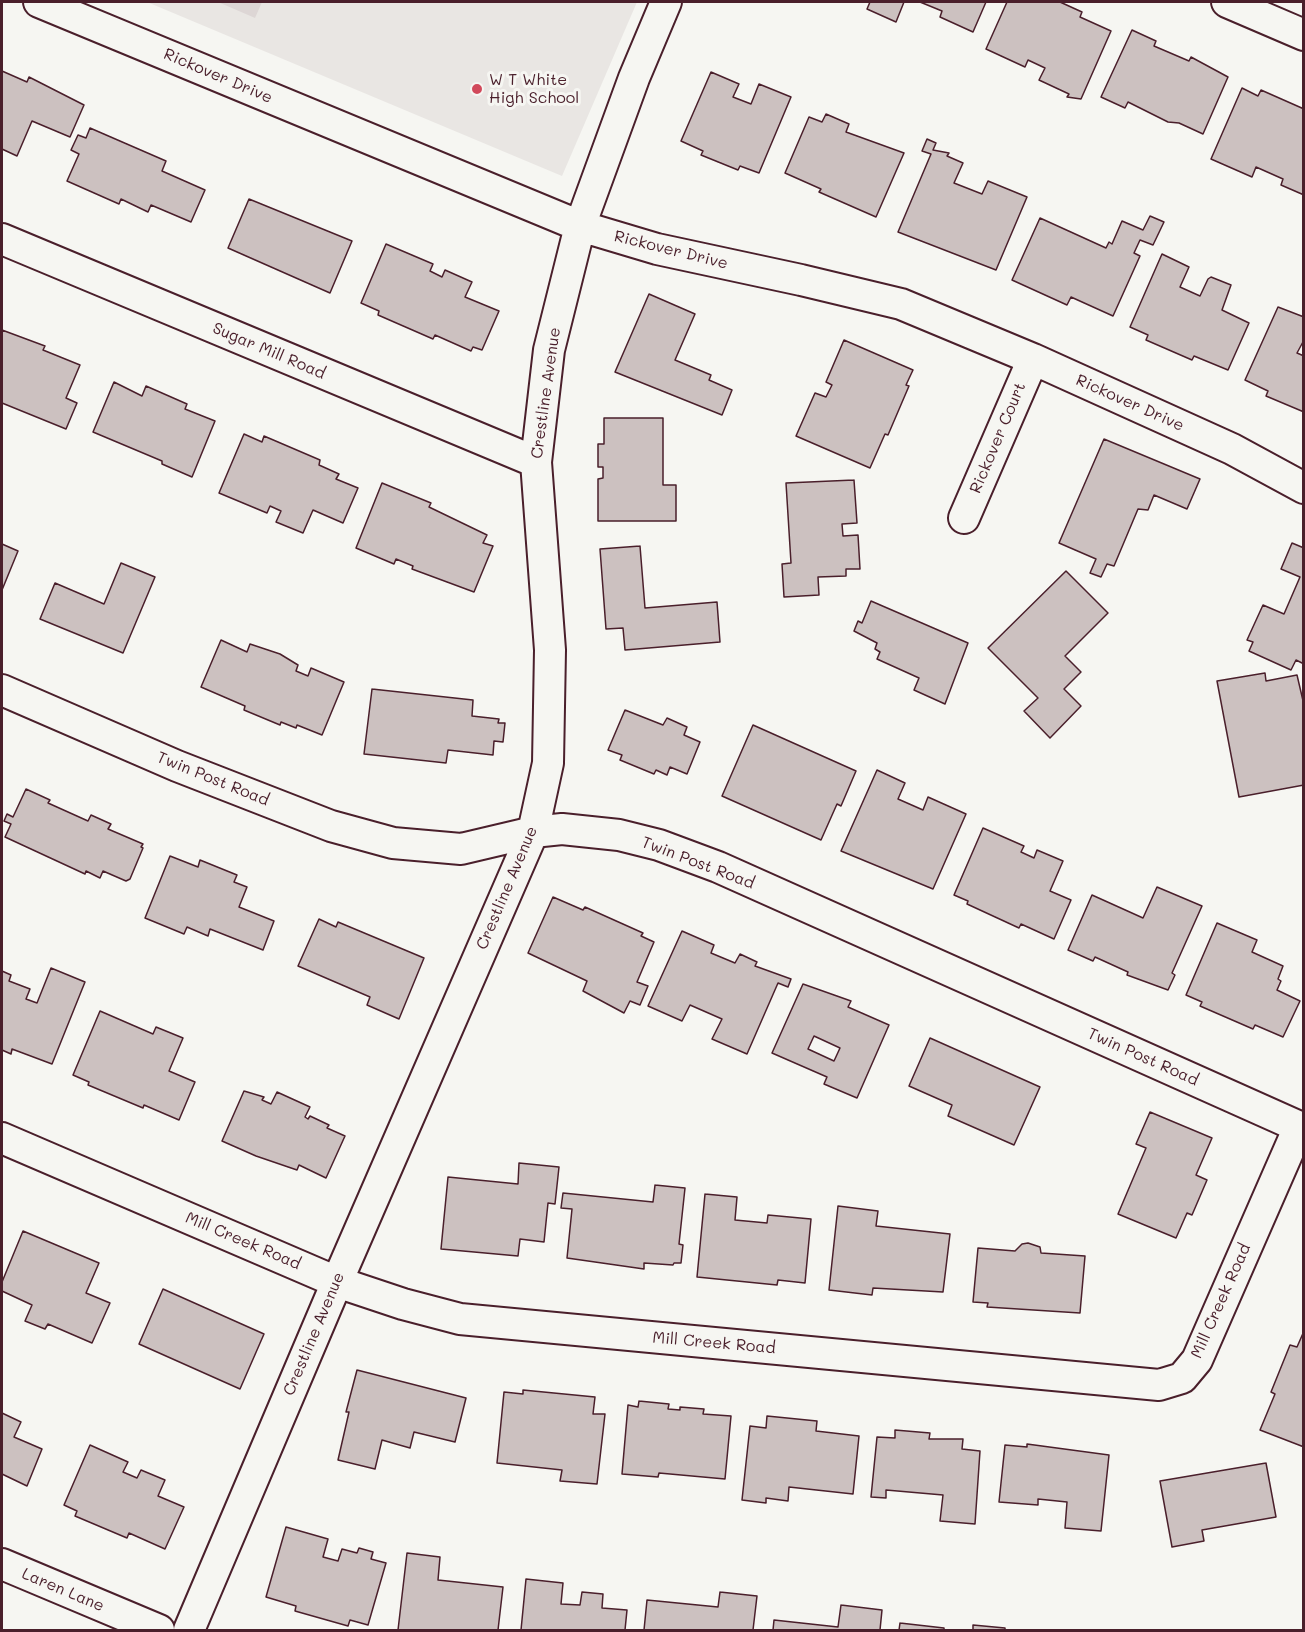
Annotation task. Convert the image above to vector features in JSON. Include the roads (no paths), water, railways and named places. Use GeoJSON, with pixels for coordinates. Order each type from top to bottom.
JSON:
{"type":"FeatureCollection","features":[{"type":"Feature","properties":{"kind":"street","name":"Rickover Drive"},"geometry":{"type":"LineString","coordinates":[[39,2],[580,226],[657,249],[901,304],[1032,359],[1232,449],[1304,488]]}},
{"type":"Feature","properties":{"kind":"street","name":"Crestline Avenue"},"geometry":{"type":"LineString","coordinates":[[189,1630],[337,1282],[533,832],[548,763],[550,650],[536,462],[549,350],[580,226],[634,78],[666,2]]}},
{"type":"Feature","properties":{"kind":"street"},"geometry":{"type":"LineString","coordinates":[[1227,2],[1304,35]]}},
{"type":"Feature","properties":{"kind":"street","name":"Sugar Mill Road"},"geometry":{"type":"LineString","coordinates":[[2,239],[536,462]]}},
{"type":"Feature","properties":{"kind":"street","name":"Rickover Court"},"geometry":{"type":"LineString","coordinates":[[964,518],[1032,359]]}},
{"type":"Feature","properties":{"kind":"street","name":"Twin Post Road"},"geometry":{"type":"LineString","coordinates":[[2,690],[210,778],[331,826],[393,843],[461,849],[533,832],[562,829],[619,835],[658,845],[718,867],[1301,1128]]}},
{"type":"Feature","properties":{"kind":"street","name":"Mill Creek Road"},"geometry":{"type":"LineString","coordinates":[[2,1138],[337,1282],[403,1304],[460,1319],[1159,1385],[1182,1378],[1197,1360],[1301,1128]]}},
{"type":"Feature","properties":{"kind":"street","name":"Laren Lane"},"geometry":{"type":"LineString","coordinates":[[2,1564],[159,1630]]}},
{"type":"Feature","properties":{"kind":"place","name":"W T White High School"},"geometry":{"type":"Point","coordinates":[477,89]}}]}
